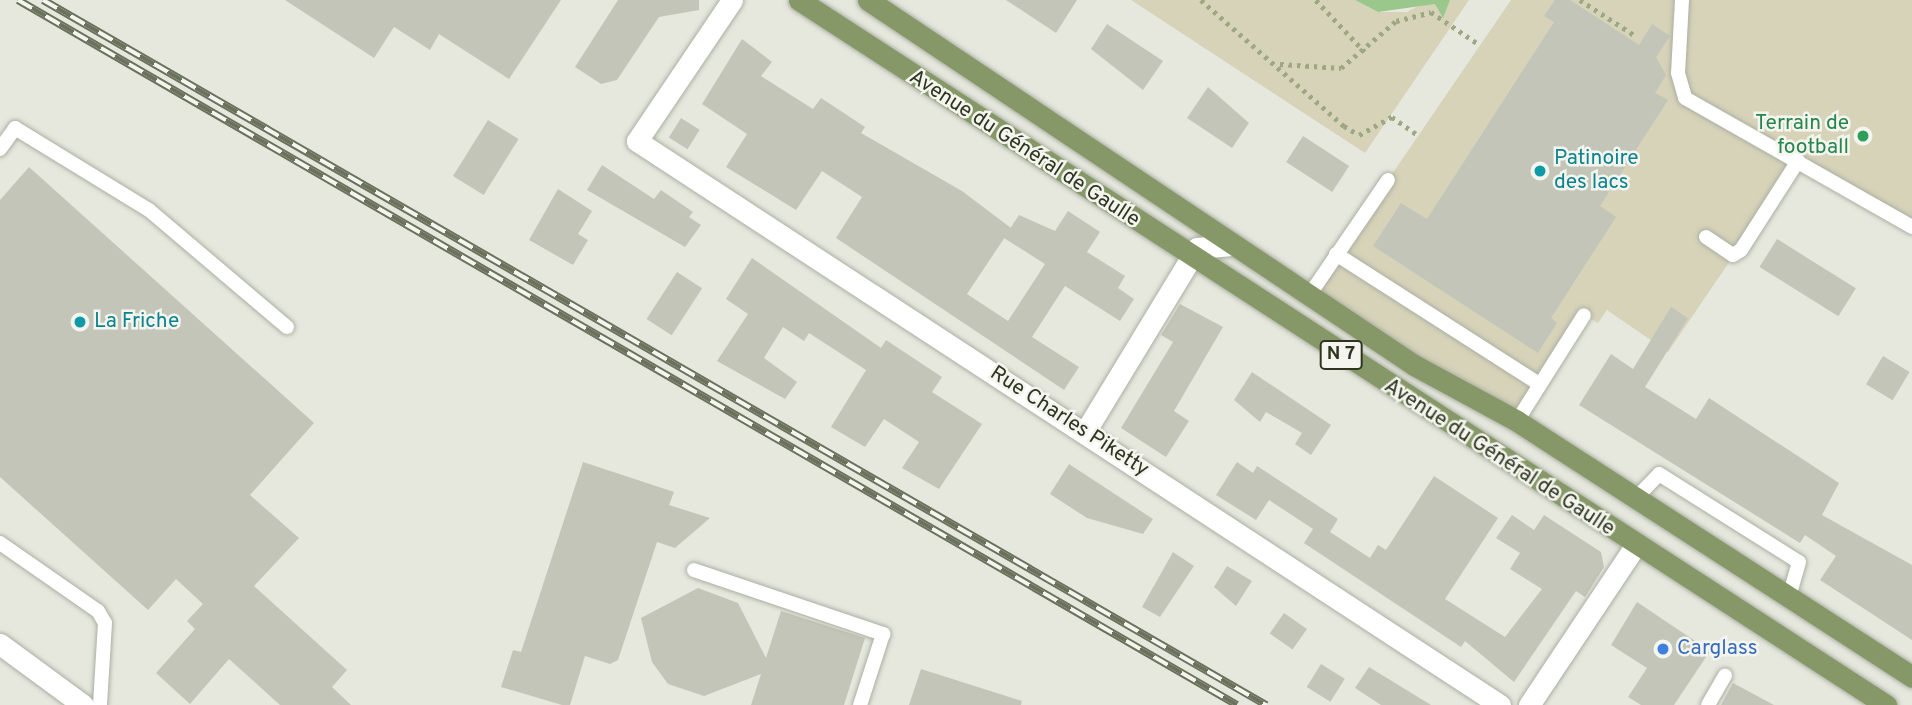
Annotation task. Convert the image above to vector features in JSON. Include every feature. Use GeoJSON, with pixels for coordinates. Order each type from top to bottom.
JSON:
{"type":"FeatureCollection","features":[{"type":"Feature","properties":{"kind":"main road","name":"Avenue du Général de Gaulle"},"geometry":{"type":"LineString","coordinates":[[799,0],[1193,260],[1886,705]]}},
{"type":"Feature","properties":{"kind":"main road","name":"Avenue du Général de Gaulle"},"geometry":{"type":"LineString","coordinates":[[869,0],[1229,244],[1310,294]]}},
{"type":"Feature","properties":{"kind":"main road","name":"N 7"},"geometry":{"type":"LineString","coordinates":[[1310,294],[1414,365],[1517,421]]}},
{"type":"Feature","properties":{"kind":"main road","name":"Avenue du Général de Gaulle"},"geometry":{"type":"LineString","coordinates":[[1517,421],[1912,677]]}},
{"type":"Feature","properties":{"kind":"street","name":"Rue Charles Piketty"},"geometry":{"type":"LineString","coordinates":[[732,0],[637,141],[1500,705]]}},
{"type":"Feature","properties":{"kind":"street"},"geometry":{"type":"LineString","coordinates":[[1085,432],[1193,260],[1197,248],[1229,244]]}},
{"type":"Feature","properties":{"kind":"street"},"geometry":{"type":"LineString","coordinates":[[1530,705],[1635,546]]}},
{"type":"Feature","properties":{"kind":"street"},"geometry":{"type":"LineString","coordinates":[[0,645],[83,705]]}},
{"type":"Feature","properties":{"kind":"lane"},"geometry":{"type":"LineString","coordinates":[[1682,0],[1678,73],[1685,98],[1763,152],[1798,161],[1912,227]]}},
{"type":"Feature","properties":{"kind":"lane"},"geometry":{"type":"LineString","coordinates":[[0,149],[15,128],[149,210],[287,327]]}},
{"type":"Feature","properties":{"kind":"lane"},"geometry":{"type":"LineString","coordinates":[[1706,237],[1732,255],[1741,250],[1798,161]]}},
{"type":"Feature","properties":{"kind":"lane"},"geometry":{"type":"LineString","coordinates":[[1310,294],[1388,180]]}},
{"type":"Feature","properties":{"kind":"lane"},"geometry":{"type":"LineString","coordinates":[[1336,254],[1538,383]]}},
{"type":"Feature","properties":{"kind":"lane"},"geometry":{"type":"LineString","coordinates":[[1517,421],[1538,383],[1584,315]]}},
{"type":"Feature","properties":{"kind":"lane"},"geometry":{"type":"LineString","coordinates":[[1636,498],[1659,474],[1799,562],[1789,598]]}},
{"type":"Feature","properties":{"kind":"lane"},"geometry":{"type":"LineString","coordinates":[[0,543],[102,617],[107,638],[100,705]]}},
{"type":"Feature","properties":{"kind":"lane"},"geometry":{"type":"LineString","coordinates":[[694,570],[883,634],[860,705]]}},
{"type":"Feature","properties":{"kind":"lane"},"geometry":{"type":"LineString","coordinates":[[1708,705],[1725,676]]}},
{"type":"Feature","properties":{"kind":"path"},"geometry":{"type":"LineString","coordinates":[[1201,0],[1280,64],[1359,135],[1392,117],[1418,135]]}},
{"type":"Feature","properties":{"kind":"path"},"geometry":{"type":"LineString","coordinates":[[1317,0],[1365,52]]}},
{"type":"Feature","properties":{"kind":"path"},"geometry":{"type":"LineString","coordinates":[[1580,0],[1634,35]]}},
{"type":"Feature","properties":{"kind":"path"},"geometry":{"type":"LineString","coordinates":[[1280,64],[1342,68],[1365,52],[1396,20],[1431,12],[1480,45]]}},
{"type":"Feature","properties":{"kind":"shaded area"},"geometry":{"type":"Polygon","coordinates":[[[1131,0],[1355,0],[1378,12],[1407,12],[1429,0],[1469,0],[1365,153],[1131,0]]]}},
{"type":"Feature","properties":{"kind":"shaded area"},"geometry":{"type":"Polygon","coordinates":[[[1355,0],[1450,0],[1443,18],[1435,4],[1378,12],[1355,0]]]}},
{"type":"Feature","properties":{"kind":"shaded area"},"geometry":{"type":"Polygon","coordinates":[[[1511,0],[1912,0],[1912,227],[1798,161],[1668,352],[1607,310],[1598,323],[1584,315],[1517,421],[1310,294],[1511,0]]]}},
{"type":"Feature","properties":{"kind":"building"},"geometry":{"type":"Polygon","coordinates":[[[285,0],[561,0],[509,79],[439,34],[430,50],[394,27],[374,58],[285,0]]]}},
{"type":"Feature","properties":{"kind":"building"},"geometry":{"type":"Polygon","coordinates":[[[618,0],[699,0],[699,10],[659,17],[617,80],[601,84],[575,67],[618,0]]]}},
{"type":"Feature","properties":{"kind":"building"},"geometry":{"type":"Polygon","coordinates":[[[1006,0],[1077,0],[1056,33],[1006,0]]]}},
{"type":"Feature","properties":{"kind":"building","name":"Patinoire des lacs"},"geometry":{"type":"Polygon","coordinates":[[[1555,0],[1570,0],[1639,45],[1652,24],[1670,36],[1656,57],[1666,75],[1655,93],[1668,100],[1600,206],[1616,217],[1551,318],[1557,323],[1538,353],[1373,246],[1401,203],[1427,219],[1554,22],[1544,16],[1555,0]]]}},
{"type":"Feature","properties":{"kind":"building"},"geometry":{"type":"Polygon","coordinates":[[[1107,24],[1163,61],[1143,90],[1091,49],[1107,24]]]}},
{"type":"Feature","properties":{"kind":"building"},"geometry":{"type":"Polygon","coordinates":[[[742,39],[772,62],[761,76],[813,109],[821,98],[865,127],[861,133],[962,191],[1011,228],[1019,215],[1055,231],[1068,211],[1100,232],[1087,252],[1125,276],[1118,288],[1134,299],[1120,321],[1065,286],[1032,337],[1079,367],[1064,390],[836,238],[862,197],[822,171],[796,210],[726,167],[747,134],[702,104],[742,39]],[[1004,238],[967,294],[1008,321],[1045,264],[1004,238]]]}},
{"type":"Feature","properties":{"kind":"building"},"geometry":{"type":"Polygon","coordinates":[[[1208,87],[1249,123],[1232,148],[1187,118],[1208,87]]]}},
{"type":"Feature","properties":{"kind":"building"},"geometry":{"type":"Polygon","coordinates":[[[681,118],[700,130],[687,149],[669,138],[681,118]]]}},
{"type":"Feature","properties":{"kind":"building"},"geometry":{"type":"Polygon","coordinates":[[[488,120],[519,139],[484,195],[453,176],[488,120]]]}},
{"type":"Feature","properties":{"kind":"building"},"geometry":{"type":"Polygon","coordinates":[[[1303,136],[1349,166],[1332,192],[1286,162],[1303,136]]]}},
{"type":"Feature","properties":{"kind":"building"},"geometry":{"type":"Polygon","coordinates":[[[602,165],[654,199],[661,190],[693,212],[689,217],[701,225],[685,247],[587,190],[602,165]]]}},
{"type":"Feature","properties":{"kind":"building","name":"La Friche"},"geometry":{"type":"Polygon","coordinates":[[[29,167],[314,423],[250,495],[299,538],[254,586],[347,670],[332,687],[351,705],[280,705],[229,659],[190,704],[156,673],[195,629],[187,621],[203,604],[176,579],[148,610],[0,477],[0,200],[29,167]]]}},
{"type":"Feature","properties":{"kind":"building"},"geometry":{"type":"Polygon","coordinates":[[[558,189],[592,211],[578,234],[588,240],[573,265],[529,240],[558,189]]]}},
{"type":"Feature","properties":{"kind":"building"},"geometry":{"type":"Polygon","coordinates":[[[1777,239],[1856,288],[1838,316],[1760,267],[1777,239]]]}},
{"type":"Feature","properties":{"kind":"building"},"geometry":{"type":"Polygon","coordinates":[[[752,258],[881,348],[886,340],[942,377],[932,392],[982,424],[939,489],[902,468],[919,442],[884,419],[865,447],[831,427],[866,370],[809,333],[804,341],[783,327],[764,358],[797,382],[785,399],[717,361],[748,314],[726,299],[752,258]]]}},
{"type":"Feature","properties":{"kind":"building"},"geometry":{"type":"Polygon","coordinates":[[[677,272],[702,288],[672,335],[647,319],[677,272]]]}},
{"type":"Feature","properties":{"kind":"building"},"geometry":{"type":"Polygon","coordinates":[[[1180,304],[1223,327],[1174,411],[1189,421],[1166,457],[1121,428],[1173,342],[1161,335],[1180,304]]]}},
{"type":"Feature","properties":{"kind":"building"},"geometry":{"type":"Polygon","coordinates":[[[1671,307],[1688,318],[1645,387],[1696,419],[1709,398],[1839,483],[1822,515],[1912,565],[1912,640],[1820,580],[1836,556],[1805,535],[1800,543],[1579,405],[1611,354],[1633,369],[1671,307]]]}},
{"type":"Feature","properties":{"kind":"building"},"geometry":{"type":"Polygon","coordinates":[[[1883,356],[1910,372],[1893,400],[1866,384],[1883,356]]]}},
{"type":"Feature","properties":{"kind":"building"},"geometry":{"type":"Polygon","coordinates":[[[1252,372],[1331,425],[1311,455],[1295,444],[1302,433],[1266,412],[1260,422],[1234,400],[1252,372]]]}},
{"type":"Feature","properties":{"kind":"building"},"geometry":{"type":"Polygon","coordinates":[[[583,462],[674,492],[669,505],[710,518],[675,548],[657,542],[618,660],[610,664],[585,656],[570,705],[562,705],[501,687],[513,650],[521,652],[583,462]]]}},
{"type":"Feature","properties":{"kind":"building"},"geometry":{"type":"Polygon","coordinates":[[[1237,462],[1253,473],[1257,466],[1338,519],[1330,532],[1370,558],[1378,545],[1386,550],[1434,476],[1498,518],[1445,599],[1505,637],[1542,589],[1510,569],[1520,553],[1496,538],[1512,515],[1534,530],[1544,515],[1601,552],[1604,567],[1585,597],[1576,591],[1514,682],[1465,641],[1461,647],[1304,543],[1313,529],[1269,500],[1256,520],[1216,495],[1237,462]]]}},
{"type":"Feature","properties":{"kind":"building"},"geometry":{"type":"Polygon","coordinates":[[[1069,464],[1153,519],[1143,534],[1087,518],[1050,494],[1069,464]]]}},
{"type":"Feature","properties":{"kind":"building"},"geometry":{"type":"Polygon","coordinates":[[[1173,552],[1194,566],[1160,617],[1142,607],[1173,552]]]}},
{"type":"Feature","properties":{"kind":"building"},"geometry":{"type":"Polygon","coordinates":[[[1227,566],[1252,581],[1236,606],[1214,587],[1227,566]]]}},
{"type":"Feature","properties":{"kind":"building"},"geometry":{"type":"Polygon","coordinates":[[[698,588],[738,603],[766,658],[781,611],[865,638],[844,705],[751,705],[761,674],[704,696],[668,684],[652,662],[641,618],[698,588]]]}},
{"type":"Feature","properties":{"kind":"building"},"geometry":{"type":"Polygon","coordinates":[[[1637,602],[1710,651],[1674,705],[1641,705],[1628,697],[1647,668],[1611,645],[1637,602]]]}},
{"type":"Feature","properties":{"kind":"building"},"geometry":{"type":"Polygon","coordinates":[[[1284,613],[1307,629],[1293,650],[1270,633],[1284,613]]]}},
{"type":"Feature","properties":{"kind":"building"},"geometry":{"type":"Polygon","coordinates":[[[1321,664],[1345,679],[1330,702],[1307,687],[1321,664]]]}},
{"type":"Feature","properties":{"kind":"building"},"geometry":{"type":"Polygon","coordinates":[[[1369,667],[1431,705],[1381,705],[1355,688],[1369,667]]]}},
{"type":"Feature","properties":{"kind":"building"},"geometry":{"type":"Polygon","coordinates":[[[921,669],[1022,701],[1021,705],[909,705],[921,669]]]}},
{"type":"Feature","properties":{"kind":"building"},"geometry":{"type":"Polygon","coordinates":[[[1733,683],[1774,705],[1721,705],[1733,683]]]}},
{"type":"Feature","properties":{"kind":"railway"},"geometry":{"type":"LineString","coordinates":[[18,0],[1237,705]]}},
{"type":"Feature","properties":{"kind":"railway"},"geometry":{"type":"LineString","coordinates":[[43,0],[1266,705]]}},
{"type":"Feature","properties":{"kind":"place","name":"Terrain de football"},"geometry":{"type":"Point","coordinates":[1863,136]}},
{"type":"Feature","properties":{"kind":"place","name":"Patinoire des lacs"},"geometry":{"type":"Point","coordinates":[1540,171]}},
{"type":"Feature","properties":{"kind":"place","name":"La Friche"},"geometry":{"type":"Point","coordinates":[80,322]}},
{"type":"Feature","properties":{"kind":"place","name":"Carglass"},"geometry":{"type":"Point","coordinates":[1663,649]}}]}
